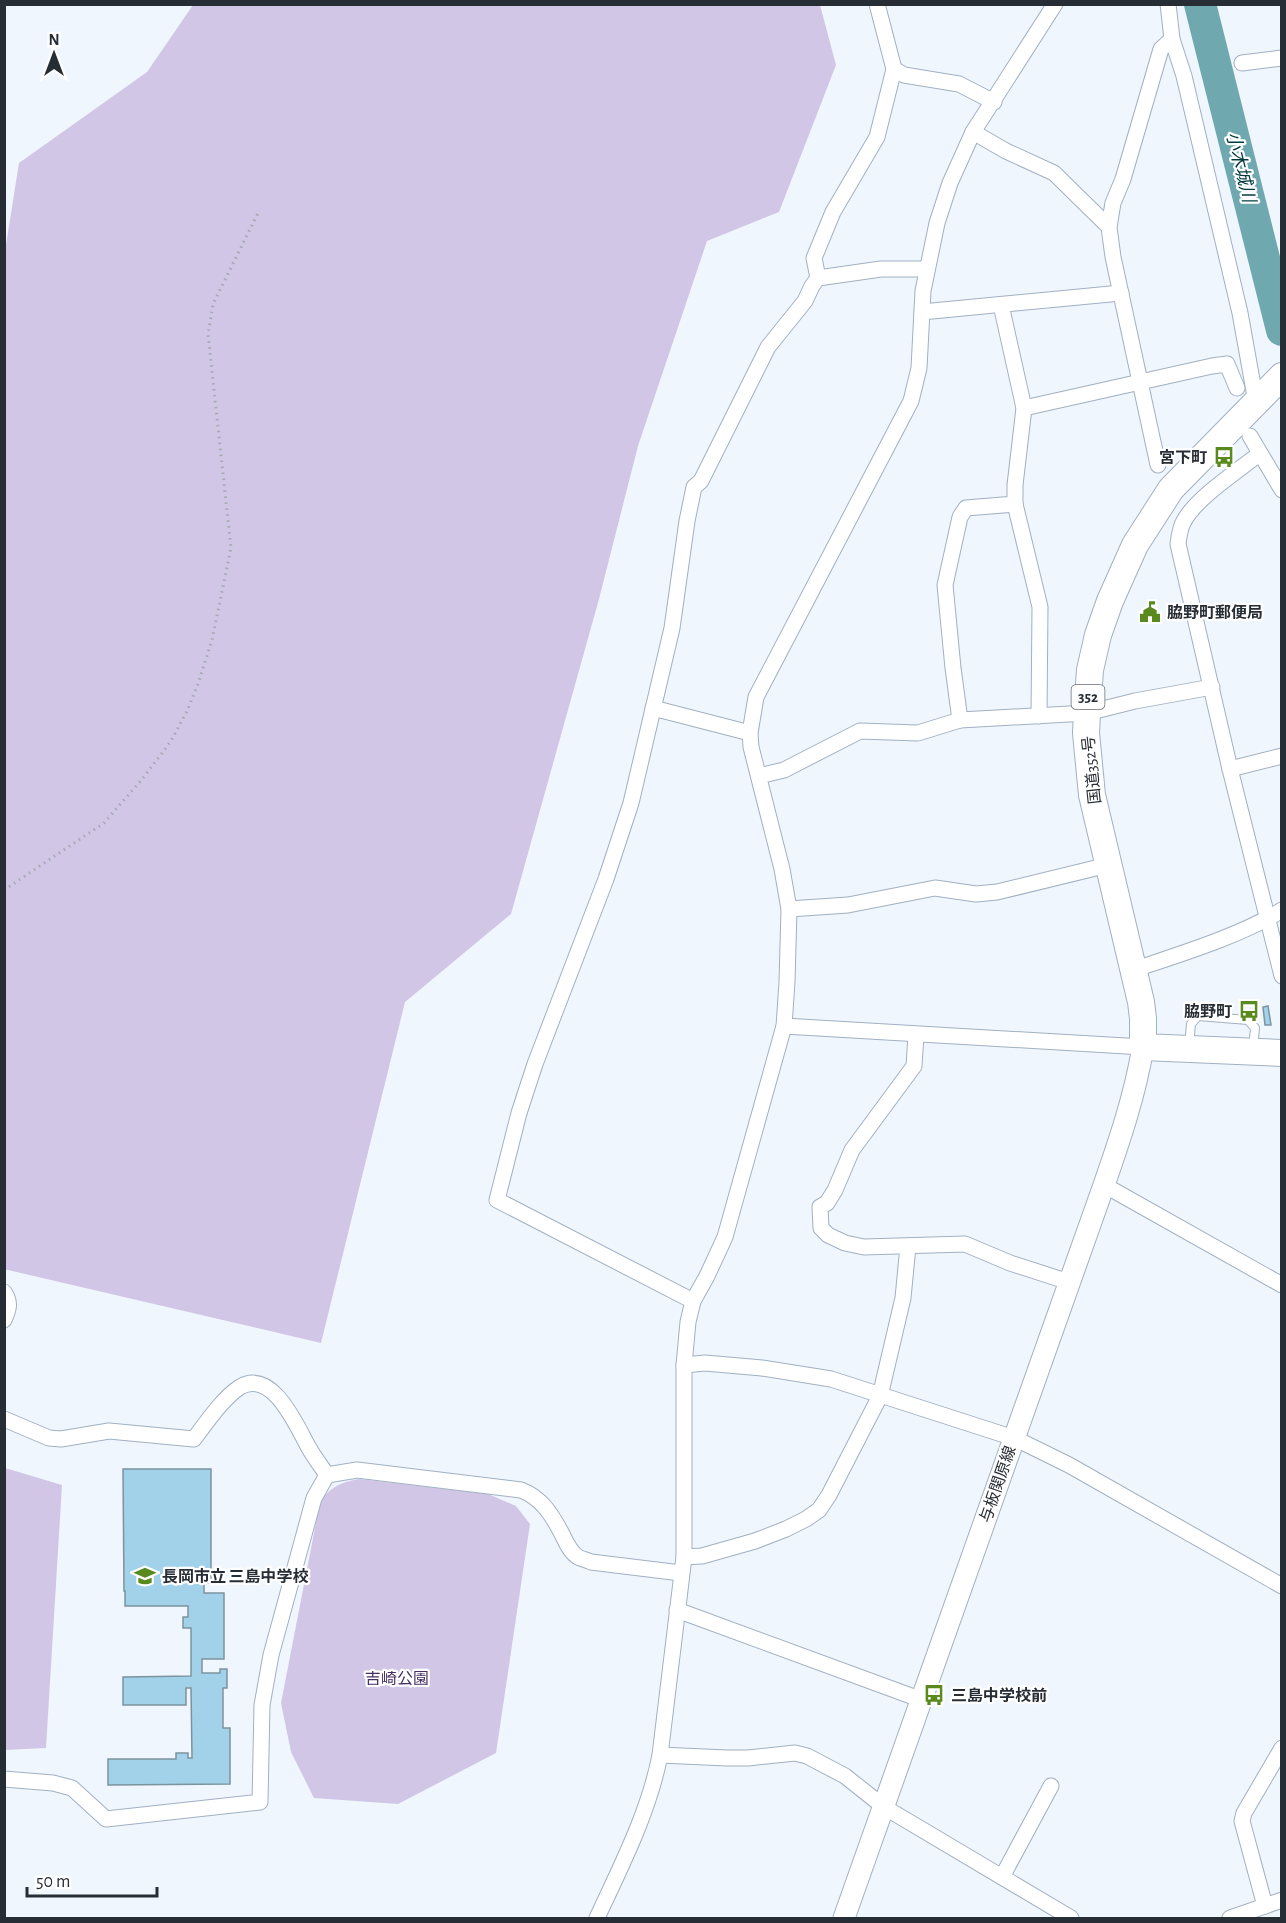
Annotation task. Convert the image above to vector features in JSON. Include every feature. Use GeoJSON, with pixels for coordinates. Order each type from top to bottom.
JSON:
{"type":"FeatureCollection","features":[{"type":"Feature","properties":{"kind":"highway","name":"国道352号"},"geometry":{"type":"LineString","coordinates":[[1143,1047],[1143,1018],[1092,795],[1086,733],[1090,670],[1098,635],[1110,601],[1135,545],[1171,489],[1251,395],[1281,376]]}},
{"type":"Feature","properties":{"kind":"highway"},"geometry":{"type":"LineString","coordinates":[[1143,1047],[1281,1053]]}},
{"type":"Feature","properties":{"kind":"main road","name":"与板関原線"},"geometry":{"type":"LineString","coordinates":[[844,1918],[1130,1110],[1143,1047]]}},
{"type":"Feature","properties":{"kind":"street"},"geometry":{"type":"LineString","coordinates":[[818,278],[814,258],[833,212],[877,137],[894,69],[877,4]]}},
{"type":"Feature","properties":{"kind":"street"},"geometry":{"type":"LineString","coordinates":[[597,1918],[645,1810],[660,1755],[684,1557],[684,1365],[688,1322],[693,1301],[707,1276],[728,1228],[784,1026],[788,982],[789,909],[782,868],[751,747],[750,733],[756,697],[911,401],[920,368],[923,291],[937,223],[950,183],[973,132],[1055,4]]}},
{"type":"Feature","properties":{"kind":"street"},"geometry":{"type":"LineString","coordinates":[[1168,4],[1172,39],[1184,76],[1240,313],[1251,395]]}},
{"type":"Feature","properties":{"kind":"street"},"geometry":{"type":"LineString","coordinates":[[1158,465],[1113,257],[1109,227],[1113,203],[1123,179],[1161,49],[1172,39]]}},
{"type":"Feature","properties":{"kind":"street"},"geometry":{"type":"LineString","coordinates":[[1242,63],[1281,58]]}},
{"type":"Feature","properties":{"kind":"street"},"geometry":{"type":"LineString","coordinates":[[894,69],[904,75],[959,84],[994,102]]}},
{"type":"Feature","properties":{"kind":"street"},"geometry":{"type":"LineString","coordinates":[[973,132],[1006,152],[1054,172],[1109,227]]}},
{"type":"Feature","properties":{"kind":"street"},"geometry":{"type":"LineString","coordinates":[[693,1301],[497,1200],[519,1113],[535,1064],[606,879],[631,803],[672,628],[694,487],[701,481],[768,347],[805,301],[818,278],[881,269],[927,269]]}},
{"type":"Feature","properties":{"kind":"street"},"geometry":{"type":"LineString","coordinates":[[922,312],[1121,293]]}},
{"type":"Feature","properties":{"kind":"street"},"geometry":{"type":"LineString","coordinates":[[1001,305],[1024,408],[1015,504],[1040,607],[1039,716]]}},
{"type":"Feature","properties":{"kind":"street"},"geometry":{"type":"LineString","coordinates":[[1024,408],[1227,364],[1251,395]]}},
{"type":"Feature","properties":{"kind":"street"},"geometry":{"type":"LineString","coordinates":[[1250,436],[1281,490]]}},
{"type":"Feature","properties":{"kind":"street"},"geometry":{"type":"LineString","coordinates":[[1259,454],[1202,499],[1188,513],[1173,538],[1212,687],[1281,976]]}},
{"type":"Feature","properties":{"kind":"street"},"geometry":{"type":"LineString","coordinates":[[960,720],[945,585],[956,532],[960,517],[966,508],[1015,504]]}},
{"type":"Feature","properties":{"kind":"street"},"geometry":{"type":"LineString","coordinates":[[759,776],[784,770],[860,731],[918,733],[960,720],[1087,713],[1135,701],[1212,687]]}},
{"type":"Feature","properties":{"kind":"street"},"geometry":{"type":"LineString","coordinates":[[653,708],[750,733]]}},
{"type":"Feature","properties":{"kind":"street"},"geometry":{"type":"LineString","coordinates":[[1230,769],[1281,756]]}},
{"type":"Feature","properties":{"kind":"street"},"geometry":{"type":"LineString","coordinates":[[789,909],[848,905],[935,888],[976,894],[997,892],[1108,865]]}},
{"type":"Feature","properties":{"kind":"street"},"geometry":{"type":"LineString","coordinates":[[1133,970],[1266,919],[1281,909]]}},
{"type":"Feature","properties":{"kind":"street"},"geometry":{"type":"LineString","coordinates":[[784,1026],[1143,1047]]}},
{"type":"Feature","properties":{"kind":"street"},"geometry":{"type":"LineString","coordinates":[[916,1035],[914,1066],[852,1150],[835,1190],[827,1203],[820,1207],[821,1228],[844,1243],[864,1247],[966,1244],[1010,1263],[1069,1282]]}},
{"type":"Feature","properties":{"kind":"street"},"geometry":{"type":"LineString","coordinates":[[1104,1185],[1281,1285]]}},
{"type":"Feature","properties":{"kind":"street"},"geometry":{"type":"LineString","coordinates":[[684,1557],[702,1556],[755,1540],[806,1520],[819,1510],[880,1396],[903,1298],[908,1246]]}},
{"type":"Feature","properties":{"kind":"street"},"geometry":{"type":"LineString","coordinates":[[4,1292],[8,1298],[9,1308],[4,1320]]}},
{"type":"Feature","properties":{"kind":"street"},"geometry":{"type":"LineString","coordinates":[[684,1365],[705,1363],[762,1368],[831,1379],[1014,1438],[1069,1465],[1281,1586]]}},
{"type":"Feature","properties":{"kind":"street"},"geometry":{"type":"LineString","coordinates":[[4,1419],[49,1438],[61,1439],[109,1431],[194,1439],[213,1413],[240,1387],[261,1384],[276,1393],[327,1475]]}},
{"type":"Feature","properties":{"kind":"street"},"geometry":{"type":"LineString","coordinates":[[327,1475],[357,1470],[521,1490],[533,1494],[543,1504],[571,1551],[578,1557],[591,1562],[681,1574]]}},
{"type":"Feature","properties":{"kind":"street"},"geometry":{"type":"LineString","coordinates":[[4,1779],[53,1783],[72,1788],[106,1820],[260,1802],[262,1705],[271,1655],[314,1498],[327,1475]]}},
{"type":"Feature","properties":{"kind":"street"},"geometry":{"type":"LineString","coordinates":[[677,1610],[922,1700]]}},
{"type":"Feature","properties":{"kind":"street"},"geometry":{"type":"LineString","coordinates":[[1265,1906],[1242,1821],[1244,1813],[1281,1748]]}},
{"type":"Feature","properties":{"kind":"street"},"geometry":{"type":"LineString","coordinates":[[660,1755],[748,1758],[795,1753],[807,1756],[845,1776],[884,1807],[1071,1918]]}},
{"type":"Feature","properties":{"kind":"street"},"geometry":{"type":"LineString","coordinates":[[1002,1877],[1051,1786]]}},
{"type":"Feature","properties":{"kind":"street"},"geometry":{"type":"LineString","coordinates":[[1230,1918],[1281,1900]]}},
{"type":"Feature","properties":{"kind":"lane"},"geometry":{"type":"LineString","coordinates":[[1189,1050],[1191,1024],[1198,1016],[1248,1020],[1255,1028],[1253,1052]]}},
{"type":"Feature","properties":{"kind":"path"},"geometry":{"type":"LineString","coordinates":[[4,891],[104,823],[171,741],[198,684],[212,640],[231,548],[208,334],[213,304],[258,213]]}},
{"type":"Feature","properties":{"kind":"green space"},"geometry":{"type":"Polygon","coordinates":[[[193,5],[820,5],[836,65],[779,212],[707,241],[638,446],[599,599],[511,914],[405,1002],[321,1343],[5,1270],[5,251],[19,163],[147,72],[193,5]]]}},
{"type":"Feature","properties":{"kind":"green space"},"geometry":{"type":"Polygon","coordinates":[[[5,1468],[62,1485],[46,1748],[5,1750],[5,1468]]]}},
{"type":"Feature","properties":{"kind":"green space","name":"吉崎公園"},"geometry":{"type":"Polygon","coordinates":[[[359,1479],[488,1494],[516,1506],[530,1524],[496,1753],[398,1804],[314,1798],[291,1752],[281,1703],[320,1502],[336,1486],[359,1479]]]}},
{"type":"Feature","properties":{"kind":"building"},"geometry":{"type":"Polygon","coordinates":[[[1268,1006],[1271,1025],[1265,1025],[1263,1007],[1268,1006]]]}},
{"type":"Feature","properties":{"kind":"building"},"geometry":{"type":"Polygon","coordinates":[[[123,1469],[211,1469],[211,1583],[204,1583],[204,1593],[224,1593],[224,1659],[202,1659],[202,1673],[220,1673],[220,1669],[227,1669],[227,1688],[223,1688],[223,1728],[230,1728],[230,1784],[108,1785],[108,1759],[176,1759],[176,1753],[188,1753],[188,1758],[192,1758],[191,1688],[186,1688],[186,1705],[123,1705],[123,1677],[191,1676],[191,1628],[183,1628],[183,1617],[188,1617],[188,1606],[125,1606],[123,1469]]]}},
{"type":"Feature","properties":{"kind":"waterway","name":"小木城川"},"geometry":{"type":"LineString","coordinates":[[1200,4],[1282,330]]}},
{"type":"Feature","properties":{"kind":"place","name":"宮下町"},"geometry":{"type":"Point","coordinates":[1224,457]}},
{"type":"Feature","properties":{"kind":"place","name":"脇野町郵便局"},"geometry":{"type":"Point","coordinates":[1150,612]}},
{"type":"Feature","properties":{"kind":"place","name":"脇野町"},"geometry":{"type":"Point","coordinates":[1249,1011]}},
{"type":"Feature","properties":{"kind":"place","name":"長岡市立 三島中学校"},"geometry":{"type":"Point","coordinates":[145,1576]}},
{"type":"Feature","properties":{"kind":"place","name":"三島中学校前"},"geometry":{"type":"Point","coordinates":[934,1695]}}]}
